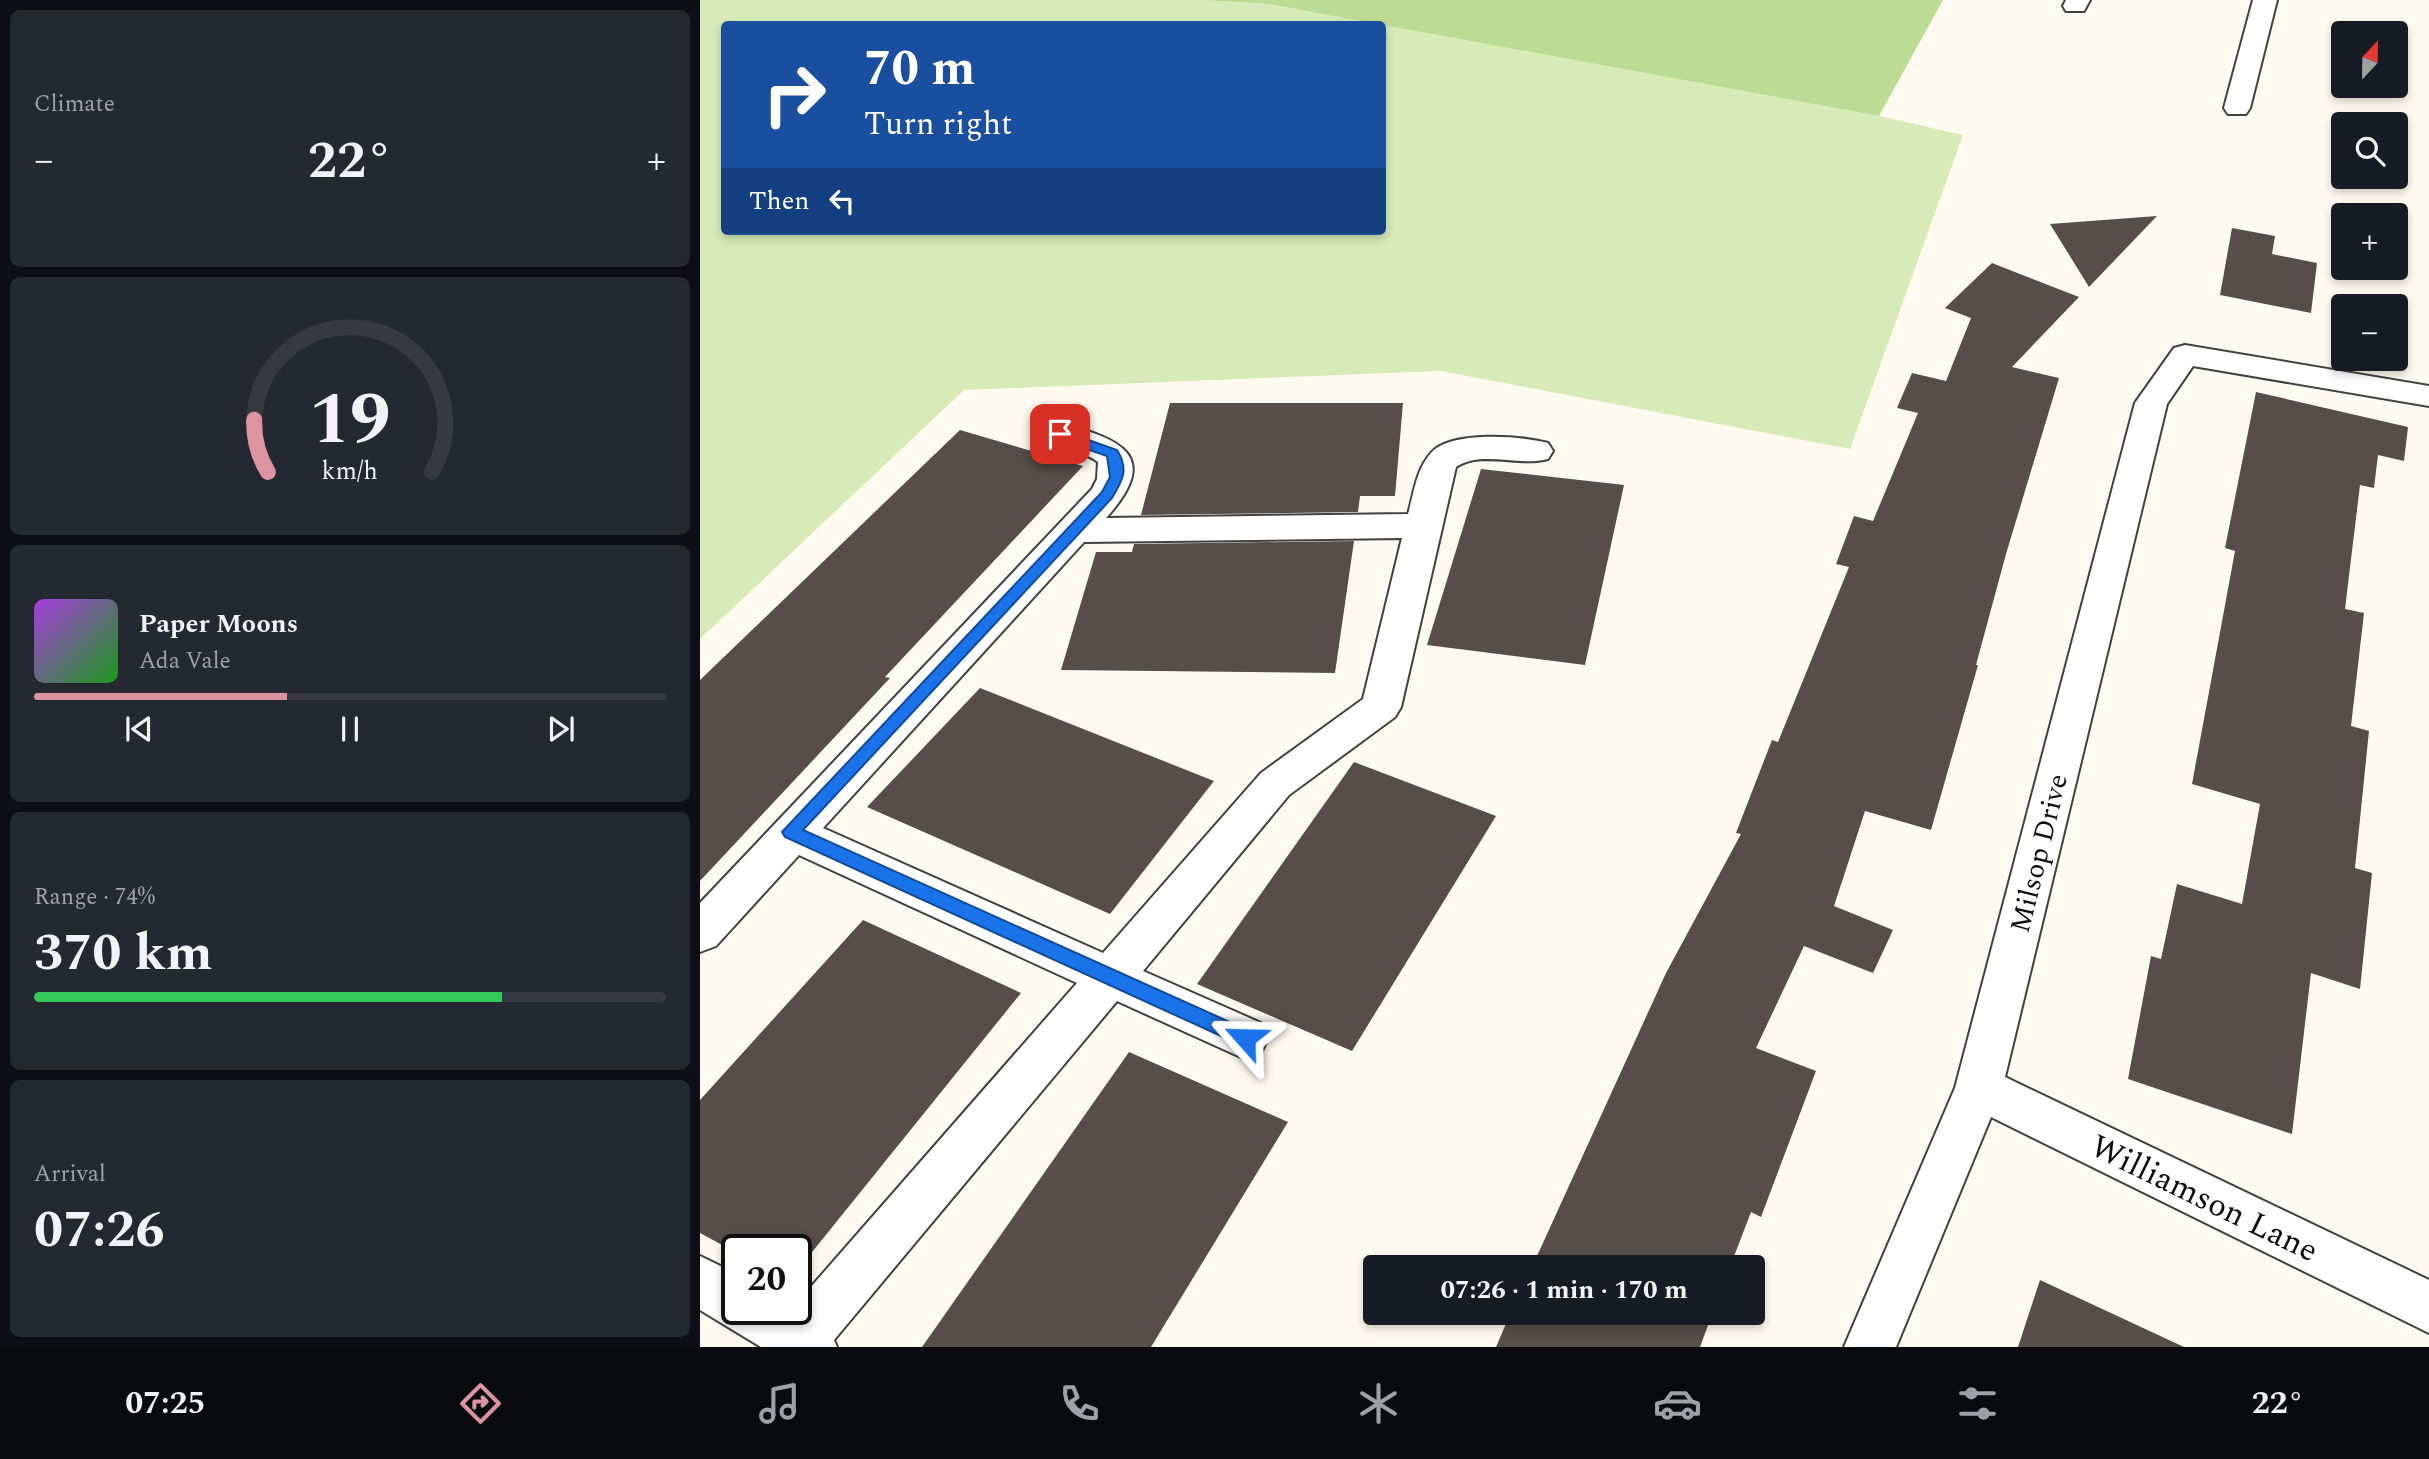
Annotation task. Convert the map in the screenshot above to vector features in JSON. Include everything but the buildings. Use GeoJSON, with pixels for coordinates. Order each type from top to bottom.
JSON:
{"type":"FeatureCollection","features":[{"type":"Feature","properties":{"kind":"street"},"geometry":{"type":"LineString","coordinates":[[2237,108],[2265,0]]}},
{"type":"Feature","properties":{"kind":"street","name":"Milsop Drive"},"geometry":{"type":"LineString","coordinates":[[1870,1347],[1979,1088],[2151,403],[2185,355],[2429,397]]}},
{"type":"Feature","properties":{"kind":"street"},"geometry":{"type":"LineString","coordinates":[[700,933],[1107,495],[1118,477],[1117,462],[1112,453],[1060,434]]}},
{"type":"Feature","properties":{"kind":"street"},"geometry":{"type":"LineString","coordinates":[[771,1325],[802,1345],[1111,975],[1275,784],[1381,707],[1421,526],[1436,471],[1444,459],[1455,452],[1480,448],[1536,451]]}},
{"type":"Feature","properties":{"kind":"street"},"geometry":{"type":"LineString","coordinates":[[1076,530],[1421,526]]}},
{"type":"Feature","properties":{"kind":"street"},"geometry":{"type":"LineString","coordinates":[[791,832],[1245,1038]]}},
{"type":"Feature","properties":{"kind":"street","name":"Williamson Lane"},"geometry":{"type":"LineString","coordinates":[[1979,1088],[2429,1307]]}},
{"type":"Feature","properties":{"kind":"street"},"geometry":{"type":"LineString","coordinates":[[700,1281],[721,1293]]}},
{"type":"Feature","properties":{"kind":"green space"},"geometry":{"type":"Polygon","coordinates":[[[700,0],[1200,0],[1269,4],[1363,21],[721,21],[721,235],[1386,235],[1386,26],[1879,116],[1963,135],[1850,449],[1441,371],[964,390],[700,639],[700,0]]]}},
{"type":"Feature","properties":{"kind":"green space"},"geometry":{"type":"Polygon","coordinates":[[[1200,0],[1943,0],[1879,116],[1386,25],[1386,21],[1362,21],[1269,4],[1200,0]]]}},
{"type":"Feature","properties":{"kind":"route"},"geometry":{"type":"LineString","coordinates":[[1060,434],[1112,453],[1117,462],[1118,477],[1107,495],[791,832],[1245,1038]]}}]}
